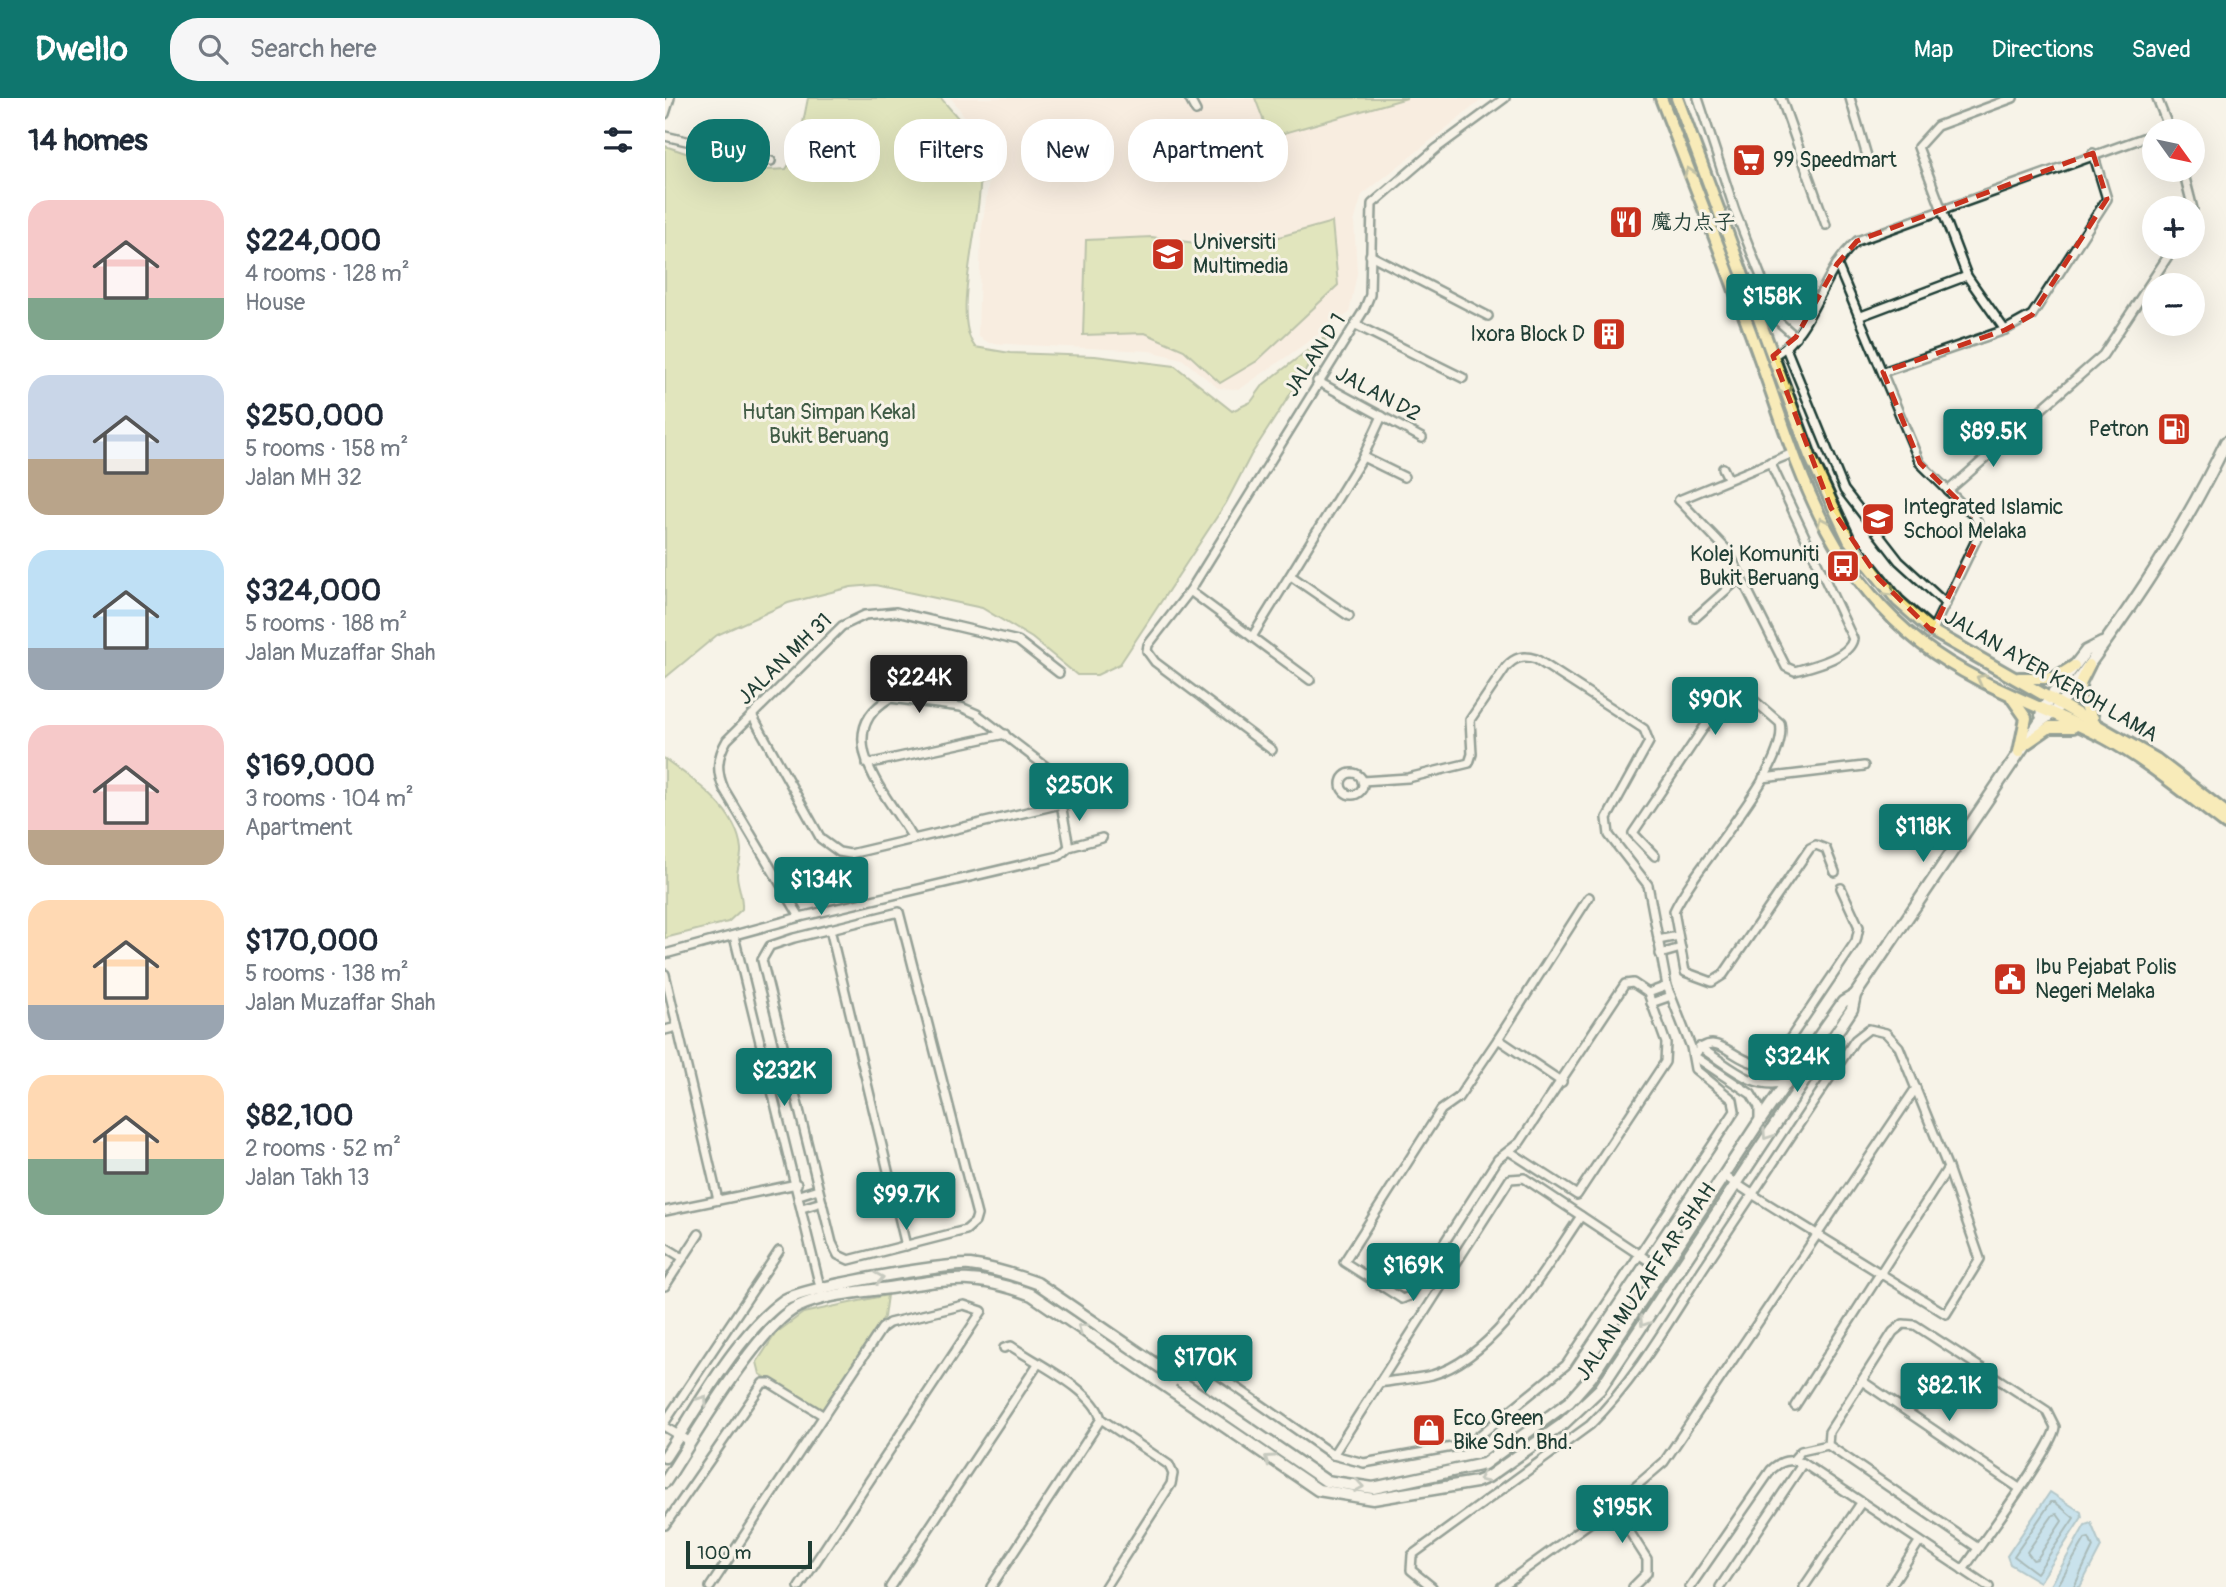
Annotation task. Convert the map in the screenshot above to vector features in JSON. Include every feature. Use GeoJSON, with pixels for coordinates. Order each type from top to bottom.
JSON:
{"type":"FeatureCollection","features":[{"type":"Feature","properties":{"kind":"main road","name":"JALAN AYER KEROH LAMA"},"geometry":{"type":"LineString","coordinates":[[1661,98],[1793,453],[1820,520],[1841,558],[1875,599],[1923,645],[2003,691],[2051,706]]}},
{"type":"Feature","properties":{"kind":"main road","name":"JALAN AYER KEROH LAMA"},"geometry":{"type":"LineString","coordinates":[[1676,98],[1814,467],[1849,540],[1898,601],[1932,631],[2006,675],[2051,706],[2156,759],[2226,813]]}},
{"type":"Feature","properties":{"kind":"main road"},"geometry":{"type":"LineString","coordinates":[[1676,98],[1670,106],[1680,148]]}},
{"type":"Feature","properties":{"kind":"main road"},"geometry":{"type":"LineString","coordinates":[[2096,729],[2078,696],[2081,681],[2102,643],[2159,566],[2226,442]]}},
{"type":"Feature","properties":{"kind":"main road"},"geometry":{"type":"LineString","coordinates":[[2051,706],[2086,651],[2102,643]]}},
{"type":"Feature","properties":{"kind":"main road"},"geometry":{"type":"LineString","coordinates":[[2051,706],[2089,665]]}},
{"type":"Feature","properties":{"kind":"main road"},"geometry":{"type":"LineString","coordinates":[[2006,675],[2048,680],[2061,676],[2074,666]]}},
{"type":"Feature","properties":{"kind":"main road"},"geometry":{"type":"LineString","coordinates":[[2003,691],[2025,713],[2026,730],[2022,748]]}},
{"type":"Feature","properties":{"kind":"main road","name":"JALAN MUZAFFAR SHAH"},"geometry":{"type":"LineString","coordinates":[[665,1482],[753,1350],[780,1320],[796,1308],[823,1298],[958,1277],[1011,1287],[1045,1303],[1318,1490],[1373,1499],[1476,1482],[1488,1477],[1563,1424],[1600,1389],[1852,1009],[1855,995],[2051,706]]}},
{"type":"Feature","properties":{"kind":"main road"},"geometry":{"type":"LineString","coordinates":[[2022,748],[2054,726],[2096,729]]}},
{"type":"Feature","properties":{"kind":"main road","name":"JALAN AYER KEROH LAMA"},"geometry":{"type":"LineString","coordinates":[[2096,729],[2226,824]]}},
{"type":"Feature","properties":{"kind":"main road","name":"JALAN MUZAFFAR SHAH"},"geometry":{"type":"LineString","coordinates":[[665,1457],[741,1345],[768,1313],[789,1296],[820,1287],[960,1265],[1018,1276],[1055,1294],[1326,1480],[1373,1488],[1484,1464],[1569,1402],[1591,1377],[1759,1122],[1843,1002],[1855,995]]}},
{"type":"Feature","properties":{"kind":"street"},"geometry":{"type":"LineString","coordinates":[[665,114],[670,98]]}},
{"type":"Feature","properties":{"kind":"street"},"geometry":{"type":"LineString","coordinates":[[1189,98],[1196,111]]}},
{"type":"Feature","properties":{"kind":"street","name":"JALAN D 1"},"geometry":{"type":"LineString","coordinates":[[1272,750],[1155,662],[1147,651],[1148,645],[1190,591],[1317,382],[1356,325],[1370,295],[1371,210],[1376,199],[1505,98]]}},
{"type":"Feature","properties":{"kind":"street"},"geometry":{"type":"LineString","coordinates":[[1698,98],[1735,211],[1779,322],[1796,337]]}},
{"type":"Feature","properties":{"kind":"street"},"geometry":{"type":"LineString","coordinates":[[1781,98],[1826,225]]}},
{"type":"Feature","properties":{"kind":"street"},"geometry":{"type":"LineString","coordinates":[[1850,98],[1870,163]]}},
{"type":"Feature","properties":{"kind":"street"},"geometry":{"type":"LineString","coordinates":[[2005,330],[1967,276],[1918,147],[1937,126],[2013,98]]}},
{"type":"Feature","properties":{"kind":"street"},"geometry":{"type":"LineString","coordinates":[[2157,98],[2164,119]]}},
{"type":"Feature","properties":{"kind":"street"},"geometry":{"type":"LineString","coordinates":[[665,136],[771,161]]}},
{"type":"Feature","properties":{"kind":"street"},"geometry":{"type":"LineString","coordinates":[[1773,356],[1786,348],[1796,337],[1837,264],[1857,242],[2093,153],[2142,138]]}},
{"type":"Feature","properties":{"kind":"street"},"geometry":{"type":"LineString","coordinates":[[1883,372],[2005,330],[2032,316],[2107,199],[2093,153]]}},
{"type":"Feature","properties":{"kind":"street"},"geometry":{"type":"LineString","coordinates":[[1370,255],[1488,316]]}},
{"type":"Feature","properties":{"kind":"street"},"geometry":{"type":"LineString","coordinates":[[1948,491],[2103,355],[2166,259]]}},
{"type":"Feature","properties":{"kind":"street"},"geometry":{"type":"LineString","coordinates":[[1837,264],[1861,316],[1920,463],[1975,517],[1981,530],[1932,631]]}},
{"type":"Feature","properties":{"kind":"street"},"geometry":{"type":"LineString","coordinates":[[1861,316],[1967,276]]}},
{"type":"Feature","properties":{"kind":"street"},"geometry":{"type":"LineString","coordinates":[[1356,325],[1462,378]]}},
{"type":"Feature","properties":{"kind":"street"},"geometry":{"type":"LineString","coordinates":[[1786,348],[1844,489],[1899,561],[1946,604]]}},
{"type":"Feature","properties":{"kind":"street","name":"JALAN D2"},"geometry":{"type":"LineString","coordinates":[[1317,382],[1422,438]]}},
{"type":"Feature","properties":{"kind":"street"},"geometry":{"type":"LineString","coordinates":[[1252,638],[1363,457],[1382,416]]}},
{"type":"Feature","properties":{"kind":"street"},"geometry":{"type":"LineString","coordinates":[[1770,462],[1853,639],[1852,644],[1821,663],[1795,671],[1789,670],[1728,551],[1684,501],[1728,478],[1793,453]]}},
{"type":"Feature","properties":{"kind":"street"},"geometry":{"type":"LineString","coordinates":[[1363,457],[1404,477]]}},
{"type":"Feature","properties":{"kind":"street"},"geometry":{"type":"LineString","coordinates":[[1723,468],[1728,478]]}},
{"type":"Feature","properties":{"kind":"street"},"geometry":{"type":"LineString","coordinates":[[1291,576],[1349,616]]}},
{"type":"Feature","properties":{"kind":"street"},"geometry":{"type":"LineString","coordinates":[[1695,618],[1742,576]]}},
{"type":"Feature","properties":{"kind":"street"},"geometry":{"type":"LineString","coordinates":[[1190,591],[1310,680]]}},
{"type":"Feature","properties":{"kind":"street","name":"JALAN MH 31"},"geometry":{"type":"LineString","coordinates":[[800,917],[719,779],[717,769],[722,748],[842,626],[865,615],[896,612],[1006,637],[1032,651],[1059,673]]}},
{"type":"Feature","properties":{"kind":"street"},"geometry":{"type":"LineString","coordinates":[[1362,782],[1408,778],[1469,763],[1472,754],[1470,720],[1502,671],[1513,659],[1526,656],[1537,659],[1644,729],[1649,736],[1649,742],[1607,818],[1607,827],[1609,835],[1648,885],[1660,954],[1671,996],[1695,1047],[1758,1084],[1773,1086],[1786,1083]]}},
{"type":"Feature","properties":{"kind":"street"},"geometry":{"type":"LineString","coordinates":[[1655,856],[1633,833],[1729,690],[1735,688],[1741,689],[1780,723],[1779,747],[1763,778],[1677,904],[1673,916],[1685,972],[1712,982],[1728,968],[1810,848],[1816,845],[1826,849],[1835,872]]}},
{"type":"Feature","properties":{"kind":"street"},"geometry":{"type":"LineString","coordinates":[[913,838],[867,764],[861,741],[863,727],[869,716],[890,698],[961,707],[977,713],[1005,734],[1069,788],[1061,804],[1069,847]]}},
{"type":"Feature","properties":{"kind":"street"},"geometry":{"type":"LineString","coordinates":[[752,715],[821,839],[828,846],[850,854],[1061,804]]}},
{"type":"Feature","properties":{"kind":"street"},"geometry":{"type":"LineString","coordinates":[[867,764],[1005,734]]}},
{"type":"Feature","properties":{"kind":"street"},"geometry":{"type":"LineString","coordinates":[[1763,778],[1864,766]]}},
{"type":"Feature","properties":{"kind":"street"},"geometry":{"type":"LineString","coordinates":[[665,954],[800,917],[1059,856],[1069,847],[1102,838]]}},
{"type":"Feature","properties":{"kind":"street"},"geometry":{"type":"LineString","coordinates":[[1695,1047],[1715,1043],[1754,1064],[1777,1058],[1856,941],[1859,927],[1841,888]]}},
{"type":"Feature","properties":{"kind":"street"},"geometry":{"type":"LineString","coordinates":[[1509,1151],[1577,1195],[1665,1062],[1666,1043],[1648,993],[1633,982],[1625,984],[1520,1142],[1498,1159],[1406,1299],[1345,1262],[1441,1110],[1458,1098],[1590,897]]}},
{"type":"Feature","properties":{"kind":"street"},"geometry":{"type":"LineString","coordinates":[[899,912],[976,1210],[975,1222],[966,1230],[856,1260],[843,1258],[832,1243],[762,960],[770,946],[830,929],[899,912]]}},
{"type":"Feature","properties":{"kind":"street"},"geometry":{"type":"LineString","coordinates":[[830,929],[906,1246]]}},
{"type":"Feature","properties":{"kind":"street"},"geometry":{"type":"LineString","coordinates":[[734,936],[823,1298]]}},
{"type":"Feature","properties":{"kind":"street"},"geometry":{"type":"LineString","coordinates":[[1658,940],[1678,936]]}},
{"type":"Feature","properties":{"kind":"street"},"geometry":{"type":"LineString","coordinates":[[1660,954],[1681,948]]}},
{"type":"Feature","properties":{"kind":"street"},"geometry":{"type":"LineString","coordinates":[[665,974],[718,1200]]}},
{"type":"Feature","properties":{"kind":"street"},"geometry":{"type":"LineString","coordinates":[[1648,993],[1667,986]]}},
{"type":"Feature","properties":{"kind":"street"},"geometry":{"type":"LineString","coordinates":[[1651,1003],[1671,996]]}},
{"type":"Feature","properties":{"kind":"street"},"geometry":{"type":"LineString","coordinates":[[665,1030],[677,1027]]}},
{"type":"Feature","properties":{"kind":"street"},"geometry":{"type":"LineString","coordinates":[[1432,1587],[1411,1570],[1412,1555],[1590,1425],[1609,1406],[1752,1194],[1862,1033],[1877,1029],[1893,1039],[1948,1168],[1980,1259],[1946,1314],[1819,1236],[1752,1194],[1723,1175]]}},
{"type":"Feature","properties":{"kind":"street"},"geometry":{"type":"LineString","coordinates":[[1498,1039],[1562,1082]]}},
{"type":"Feature","properties":{"kind":"street"},"geometry":{"type":"LineString","coordinates":[[1169,1388],[1192,1357],[1333,1455],[1364,1463],[1469,1444],[1566,1365],[1735,1111],[1733,1100],[1697,1073],[1693,1056],[1695,1047]]}},
{"type":"Feature","properties":{"kind":"street"},"geometry":{"type":"LineString","coordinates":[[1693,1056],[1751,1094],[1759,1107],[1759,1122]]}},
{"type":"Feature","properties":{"kind":"street"},"geometry":{"type":"LineString","coordinates":[[1501,1587],[1613,1506],[1655,1471],[1672,1451],[1916,1088]]}},
{"type":"Feature","properties":{"kind":"street"},"geometry":{"type":"LineString","coordinates":[[1795,1405],[1948,1168]]}},
{"type":"Feature","properties":{"kind":"street"},"geometry":{"type":"LineString","coordinates":[[1333,1455],[1506,1182],[1515,1177],[1524,1178],[1661,1269]]}},
{"type":"Feature","properties":{"kind":"street"},"geometry":{"type":"LineString","coordinates":[[665,1211],[797,1184]]}},
{"type":"Feature","properties":{"kind":"street"},"geometry":{"type":"LineString","coordinates":[[799,1195],[818,1189]]}},
{"type":"Feature","properties":{"kind":"street"},"geometry":{"type":"LineString","coordinates":[[802,1208],[821,1202]]}},
{"type":"Feature","properties":{"kind":"street"},"geometry":{"type":"LineString","coordinates":[[1379,1383],[1432,1375],[1446,1369],[1505,1325],[1581,1216]]}},
{"type":"Feature","properties":{"kind":"street"},"geometry":{"type":"LineString","coordinates":[[665,1286],[699,1234]]}},
{"type":"Feature","properties":{"kind":"street"},"geometry":{"type":"LineString","coordinates":[[665,1247],[683,1258]]}},
{"type":"Feature","properties":{"kind":"street"},"geometry":{"type":"LineString","coordinates":[[691,1442],[665,1425],[779,1251]]}},
{"type":"Feature","properties":{"kind":"street"},"geometry":{"type":"LineString","coordinates":[[710,1587],[882,1328],[889,1323],[964,1305],[982,1311],[799,1587]]}},
{"type":"Feature","properties":{"kind":"street"},"geometry":{"type":"LineString","coordinates":[[1828,1445],[1829,1432],[1893,1332],[1903,1324],[1915,1325],[2047,1412],[2055,1427],[2050,1443],[1963,1570]]}},
{"type":"Feature","properties":{"kind":"street"},"geometry":{"type":"LineString","coordinates":[[1003,1349],[1011,1346],[1088,1397],[1099,1410],[1101,1419],[1169,1465],[1173,1474],[1171,1484],[1105,1587]]}},
{"type":"Feature","properties":{"kind":"street"},"geometry":{"type":"LineString","coordinates":[[890,1587],[1038,1364]]}},
{"type":"Feature","properties":{"kind":"street"},"geometry":{"type":"LineString","coordinates":[[1862,1381],[2019,1488]]}},
{"type":"Feature","properties":{"kind":"street"},"geometry":{"type":"LineString","coordinates":[[665,1525],[763,1382],[770,1383],[824,1416]]}},
{"type":"Feature","properties":{"kind":"street"},"geometry":{"type":"LineString","coordinates":[[991,1587],[1101,1419]]}},
{"type":"Feature","properties":{"kind":"street"},"geometry":{"type":"LineString","coordinates":[[1793,1460],[1801,1451],[1828,1445],[1978,1548]]}},
{"type":"Feature","properties":{"kind":"street"},"geometry":{"type":"LineString","coordinates":[[1690,1587],[1771,1470],[1785,1460],[1803,1463],[1989,1587]]}},
{"type":"Feature","properties":{"kind":"street"},"geometry":{"type":"LineString","coordinates":[[1720,1587],[1803,1463]]}},
{"type":"Feature","properties":{"kind":"street"},"geometry":{"type":"LineString","coordinates":[[1804,1587],[1861,1503]]}},
{"type":"Feature","properties":{"kind":"street"},"geometry":{"type":"LineString","coordinates":[[1613,1506],[1647,1559],[1647,1573],[1633,1587]]}},
{"type":"Feature","properties":{"kind":"street"},"geometry":{"type":"LineString","coordinates":[[1890,1587],[1919,1542]]}},
{"type":"Feature","properties":{"kind":"highlighted area"},"geometry":{"type":"Polygon","coordinates":[[[2093,153],[2107,199],[2032,315],[2005,330],[1883,372],[1920,463],[1975,517],[1981,530],[1932,631],[1879,579],[1831,508],[1773,356],[1796,337],[1837,264],[1857,241],[2093,153]]]}},
{"type":"Feature","properties":{"kind":"shaded area","name":"Universiti Multimedia"},"geometry":{"type":"Polygon","coordinates":[[[951,98],[1484,98],[1362,195],[1354,222],[1357,273],[1349,313],[1240,389],[1218,388],[1182,359],[1150,351],[989,343],[978,336],[981,235],[989,182],[1007,182],[1007,119],[967,119],[951,98]]]}},
{"type":"Feature","properties":{"kind":"green space","name":"Hutan Simpan Kekal Bukit Beruang"},"geometry":{"type":"Polygon","coordinates":[[[808,98],[941,98],[958,119],[894,119],[894,182],[980,182],[966,306],[967,330],[975,347],[1010,353],[1095,356],[1175,366],[1232,411],[1251,402],[1264,384],[1329,334],[1251,455],[1226,503],[1120,664],[1097,675],[1077,675],[1032,638],[982,608],[875,585],[851,587],[788,603],[717,635],[665,678],[665,146],[686,153],[686,182],[770,182],[770,170],[784,169],[784,182],[880,182],[880,119],[804,119],[808,98]]]}},
{"type":"Feature","properties":{"kind":"green space"},"geometry":{"type":"Polygon","coordinates":[[[1255,98],[1407,98],[1288,132],[1288,119],[1263,119],[1255,98]]]}},
{"type":"Feature","properties":{"kind":"green space"},"geometry":{"type":"Polygon","coordinates":[[[1332,222],[1338,285],[1257,361],[1220,383],[1184,350],[1145,333],[1083,335],[1086,240],[1152,237],[1224,247],[1268,240],[1332,222]]]}},
{"type":"Feature","properties":{"kind":"green space"},"geometry":{"type":"Polygon","coordinates":[[[665,759],[712,797],[732,821],[741,849],[737,876],[742,909],[728,922],[665,938],[665,759]]]}},
{"type":"Feature","properties":{"kind":"green space"},"geometry":{"type":"Polygon","coordinates":[[[887,1295],[884,1317],[821,1412],[760,1374],[757,1362],[776,1333],[803,1313],[887,1295]]]}},
{"type":"Feature","properties":{"kind":"water"},"geometry":{"type":"Polygon","coordinates":[[[2050,1492],[2081,1512],[2082,1517],[2040,1582],[2010,1564],[2007,1556],[2050,1492]]]}},
{"type":"Feature","properties":{"kind":"water"},"geometry":{"type":"Polygon","coordinates":[[[2091,1523],[2101,1547],[2080,1587],[2050,1587],[2085,1525],[2091,1523]]]}},
{"type":"Feature","properties":{"kind":"place","name":"99 Speedmart"},"geometry":{"type":"Point","coordinates":[1749,160]}},
{"type":"Feature","properties":{"kind":"place","name":"魔力点子"},"geometry":{"type":"Point","coordinates":[1626,222]}},
{"type":"Feature","properties":{"kind":"place","name":"Universiti Multimedia"},"geometry":{"type":"Point","coordinates":[1168,254]}},
{"type":"Feature","properties":{"kind":"place","name":"Ixora Block D"},"geometry":{"type":"Point","coordinates":[1609,334]}},
{"type":"Feature","properties":{"kind":"place","name":"Petron"},"geometry":{"type":"Point","coordinates":[2174,429]}},
{"type":"Feature","properties":{"kind":"place","name":"Integrated Islamic School Melaka"},"geometry":{"type":"Point","coordinates":[1878,519]}},
{"type":"Feature","properties":{"kind":"place","name":"Kolej Komuniti Bukit Beruang"},"geometry":{"type":"Point","coordinates":[1843,566]}},
{"type":"Feature","properties":{"kind":"place","name":"Ibu Pejabat Polis Negeri Melaka"},"geometry":{"type":"Point","coordinates":[2010,979]}},
{"type":"Feature","properties":{"kind":"place","name":"Eco Green Bike Sdn. Bhd."},"geometry":{"type":"Point","coordinates":[1429,1430]}}]}
